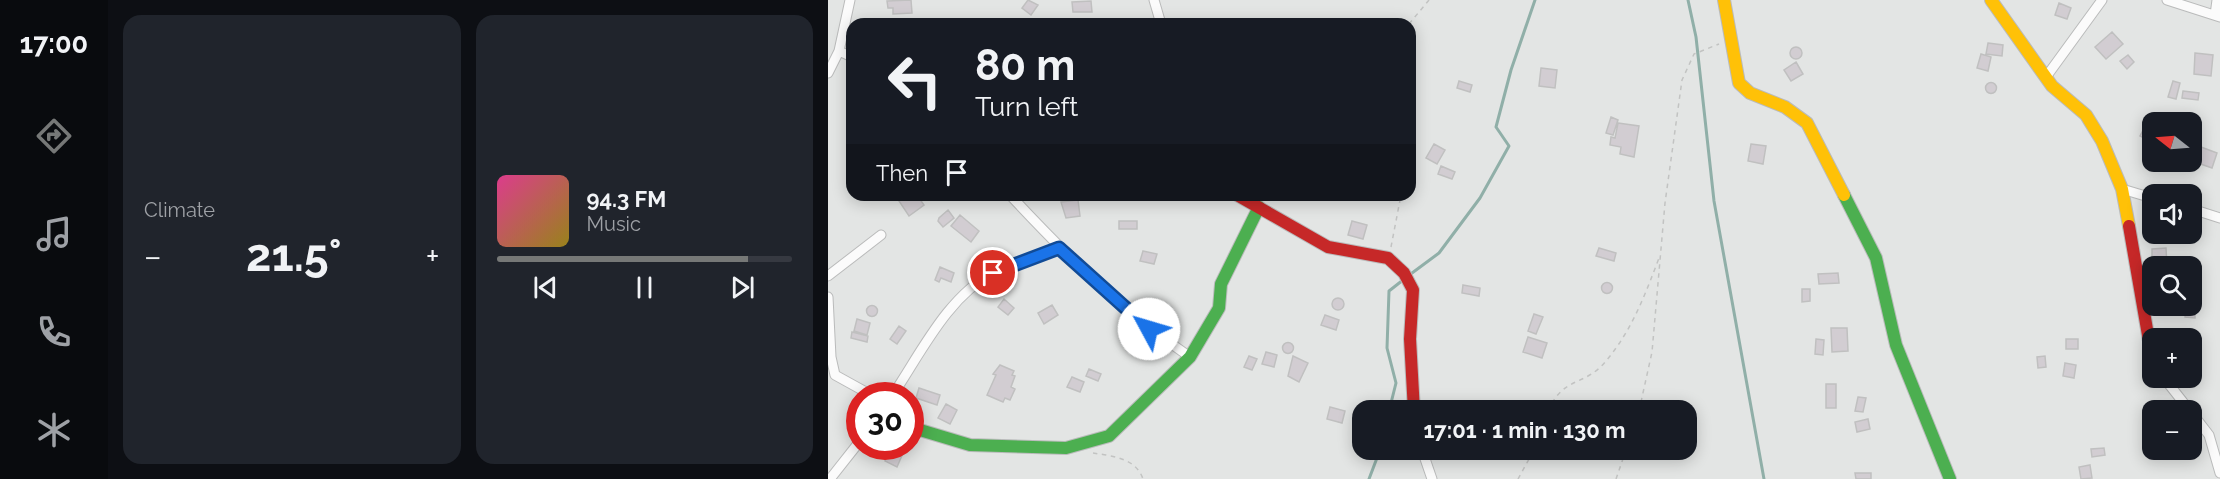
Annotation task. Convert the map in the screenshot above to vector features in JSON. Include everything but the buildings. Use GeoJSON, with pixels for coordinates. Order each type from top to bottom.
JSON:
{"type":"FeatureCollection","features":[{"type":"Feature","properties":{"kind":"street"},"geometry":{"type":"LineString","coordinates":[[846,18],[850,0]]}},
{"type":"Feature","properties":{"kind":"street"},"geometry":{"type":"LineString","coordinates":[[1154,0],[1159,18]]}},
{"type":"Feature","properties":{"kind":"street"},"geometry":{"type":"LineString","coordinates":[[1724,0],[1739,83],[1752,95],[1791,109],[1807,123],[1876,258],[1896,345],[1941,449],[1950,479]]}},
{"type":"Feature","properties":{"kind":"street"},"geometry":{"type":"LineString","coordinates":[[1991,0],[2046,77],[2086,115],[2096,128],[2122,189],[2147,328]]}},
{"type":"Feature","properties":{"kind":"street"},"geometry":{"type":"LineString","coordinates":[[2046,77],[2102,0]]}},
{"type":"Feature","properties":{"kind":"street"},"geometry":{"type":"LineString","coordinates":[[2167,0],[2218,16],[2217,0]]}},
{"type":"Feature","properties":{"kind":"street"},"geometry":{"type":"LineString","coordinates":[[828,73],[839,51],[846,19]]}},
{"type":"Feature","properties":{"kind":"street"},"geometry":{"type":"LineString","coordinates":[[839,51],[846,54]]}},
{"type":"Feature","properties":{"kind":"street"},"geometry":{"type":"LineString","coordinates":[[2122,189],[2142,195]]}},
{"type":"Feature","properties":{"kind":"street"},"geometry":{"type":"LineString","coordinates":[[1016,201],[1059,248],[1120,306],[1190,357]]}},
{"type":"Feature","properties":{"kind":"street"},"geometry":{"type":"LineString","coordinates":[[1248,201],[1328,247],[1388,258],[1410,280],[1413,290],[1410,339],[1413,400]]}},
{"type":"Feature","properties":{"kind":"street"},"geometry":{"type":"LineString","coordinates":[[924,431],[970,445],[1066,448],[1103,439],[1123,425],[1190,357],[1219,308],[1221,284],[1258,207]]}},
{"type":"Feature","properties":{"kind":"street"},"geometry":{"type":"LineString","coordinates":[[2202,212],[2220,218]]}},
{"type":"Feature","properties":{"kind":"street"},"geometry":{"type":"LineString","coordinates":[[828,276],[881,235]]}},
{"type":"Feature","properties":{"kind":"street"},"geometry":{"type":"LineString","coordinates":[[901,382],[949,309],[968,292],[993,273],[1059,248]]}},
{"type":"Feature","properties":{"kind":"street"},"geometry":{"type":"LineString","coordinates":[[828,297],[831,375],[846,382]]}},
{"type":"Feature","properties":{"kind":"street"},"geometry":{"type":"LineString","coordinates":[[2172,388],[2181,400]]}},
{"type":"Feature","properties":{"kind":"street"},"geometry":{"type":"LineString","coordinates":[[2202,426],[2209,435],[2220,473]]}},
{"type":"Feature","properties":{"kind":"street"},"geometry":{"type":"LineString","coordinates":[[830,479],[846,459]]}},
{"type":"Feature","properties":{"kind":"street"},"geometry":{"type":"LineString","coordinates":[[1425,460],[1432,479]]}},
{"type":"Feature","properties":{"kind":"path"},"geometry":{"type":"LineString","coordinates":[[1414,18],[1429,0]]}},
{"type":"Feature","properties":{"kind":"path"},"geometry":{"type":"LineString","coordinates":[[1641,400],[1652,352],[1665,203],[1682,80],[1694,54],[1711,47]]}},
{"type":"Feature","properties":{"kind":"path"},"geometry":{"type":"LineString","coordinates":[[1388,258],[1400,201]]}},
{"type":"Feature","properties":{"kind":"path"},"geometry":{"type":"LineString","coordinates":[[1554,400],[1566,386],[1592,374],[1605,363],[1632,324],[1661,254]]}},
{"type":"Feature","properties":{"kind":"path"},"geometry":{"type":"LineString","coordinates":[[1089,452],[1128,461],[1136,466],[1143,479]]}},
{"type":"Feature","properties":{"kind":"path"},"geometry":{"type":"LineString","coordinates":[[1518,479],[1528,460]]}},
{"type":"Feature","properties":{"kind":"path"},"geometry":{"type":"LineString","coordinates":[[1616,479],[1623,460]]}},
{"type":"Feature","properties":{"kind":"waterway"},"geometry":{"type":"LineString","coordinates":[[1408,276],[1439,253],[1480,198],[1509,146],[1496,127],[1511,70],[1535,0]]}},
{"type":"Feature","properties":{"kind":"waterway"},"geometry":{"type":"LineString","coordinates":[[1688,0],[1696,37],[1714,201],[1764,479]]}},
{"type":"Feature","properties":{"kind":"waterway"},"geometry":{"type":"LineString","coordinates":[[1392,400],[1396,383],[1387,348],[1389,291],[1403,280]]}},
{"type":"Feature","properties":{"kind":"waterway"},"geometry":{"type":"LineString","coordinates":[[1369,479],[1376,460]]}},
{"type":"Feature","properties":{"kind":"traffic: fast"},"geometry":{"type":"LineString","coordinates":[[1844,195],[1876,258],[1896,345],[1950,479]]}},
{"type":"Feature","properties":{"kind":"traffic: fast"},"geometry":{"type":"LineString","coordinates":[[924,431],[970,445],[1066,448],[1109,436],[1190,357],[1219,308],[1221,284],[1259,207]]}},
{"type":"Feature","properties":{"kind":"traffic: slow"},"geometry":{"type":"LineString","coordinates":[[1724,0],[1739,83],[1750,93],[1785,107],[1807,123],[1844,195]]}},
{"type":"Feature","properties":{"kind":"traffic: slow"},"geometry":{"type":"LineString","coordinates":[[1991,0],[2052,86],[2086,115],[2102,141],[2122,189],[2129,226]]}},
{"type":"Feature","properties":{"kind":"traffic: jam"},"geometry":{"type":"LineString","coordinates":[[1248,201],[1328,247],[1388,258],[1404,273],[1413,290],[1410,339],[1413,400]]}},
{"type":"Feature","properties":{"kind":"traffic: jam"},"geometry":{"type":"LineString","coordinates":[[2129,226],[2147,328]]}},
{"type":"Feature","properties":{"kind":"route"},"geometry":{"type":"LineString","coordinates":[[993,273],[1059,248],[1120,306],[1149,329]]}}]}
